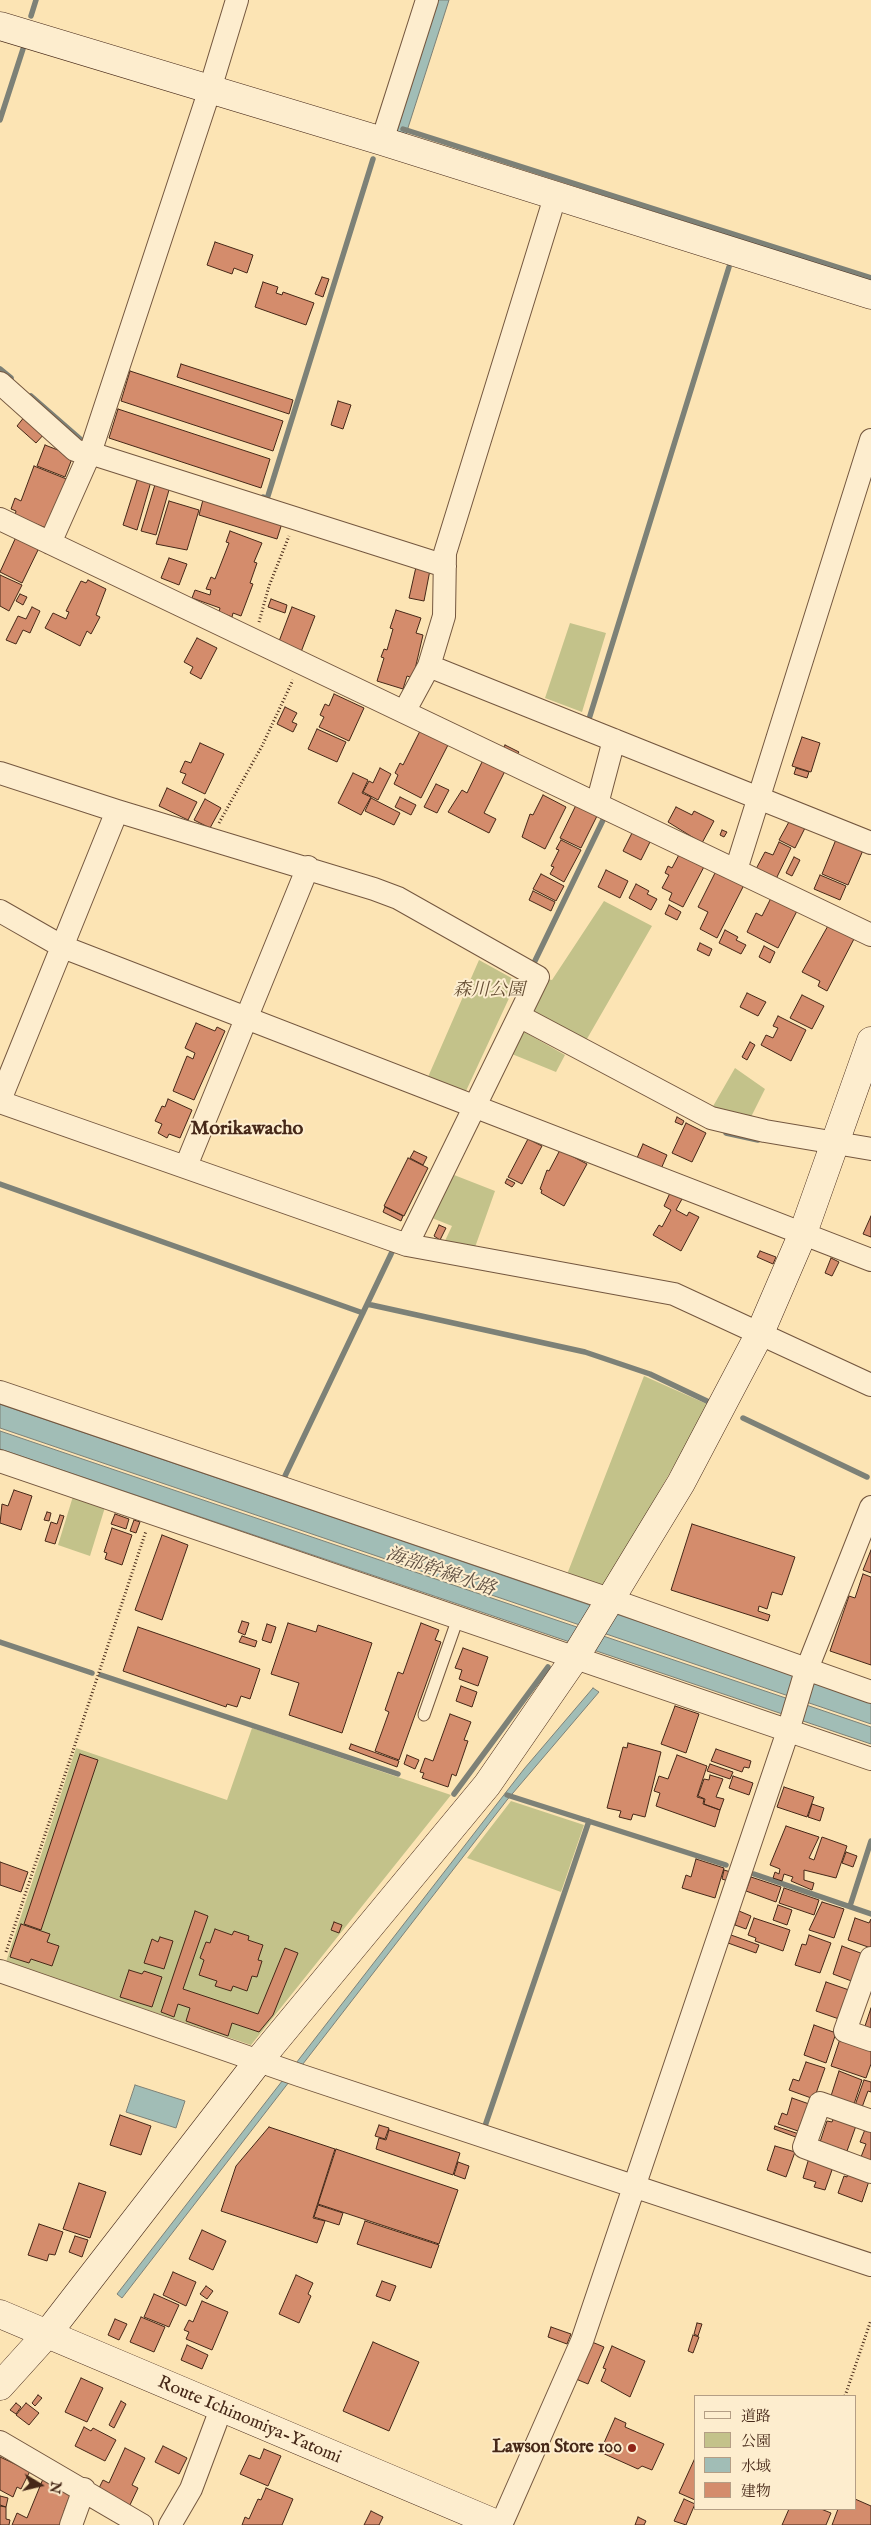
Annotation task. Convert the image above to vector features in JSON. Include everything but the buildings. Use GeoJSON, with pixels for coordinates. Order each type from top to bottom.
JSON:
{"type":"FeatureCollection","features":[{"type":"Feature","properties":{"kind":"street"},"geometry":{"type":"LineString","coordinates":[[50,543],[90,454],[210,89],[237,0]]}},
{"type":"Feature","properties":{"kind":"street"},"geometry":{"type":"LineString","coordinates":[[382,141],[427,0]]}},
{"type":"Feature","properties":{"kind":"street"},"geometry":{"type":"LineString","coordinates":[[0,26],[382,141],[871,295]]}},
{"type":"Feature","properties":{"kind":"street"},"geometry":{"type":"LineString","coordinates":[[404,712],[429,666],[444,616],[445,553],[555,197]]}},
{"type":"Feature","properties":{"kind":"street"},"geometry":{"type":"LineString","coordinates":[[0,384],[76,450],[297,517],[445,566]]}},
{"type":"Feature","properties":{"kind":"street"},"geometry":{"type":"LineString","coordinates":[[736,870],[871,440]]}},
{"type":"Feature","properties":{"kind":"street"},"geometry":{"type":"LineString","coordinates":[[0,519],[871,935]]}},
{"type":"Feature","properties":{"kind":"street"},"geometry":{"type":"LineString","coordinates":[[429,666],[871,843]]}},
{"type":"Feature","properties":{"kind":"street"},"geometry":{"type":"LineString","coordinates":[[597,804],[614,740]]}},
{"type":"Feature","properties":{"kind":"street"},"geometry":{"type":"LineString","coordinates":[[0,773],[117,811],[308,867],[398,898],[538,977],[407,1245]]}},
{"type":"Feature","properties":{"kind":"street"},"geometry":{"type":"LineString","coordinates":[[117,811],[0,1101],[407,1245],[674,1294],[871,1385]]}},
{"type":"Feature","properties":{"kind":"street"},"geometry":{"type":"LineString","coordinates":[[186,1166],[308,867]]}},
{"type":"Feature","properties":{"kind":"street"},"geometry":{"type":"LineString","coordinates":[[0,912],[63,947],[871,1260]]}},
{"type":"Feature","properties":{"kind":"street"},"geometry":{"type":"LineString","coordinates":[[519,1016],[711,1118],[765,1131],[871,1149]]}},
{"type":"Feature","properties":{"kind":"street"},"geometry":{"type":"LineString","coordinates":[[0,2386],[47,2334],[260,2060],[486,1785],[577,1655],[681,1483],[760,1333],[803,1233],[871,1041]]}},
{"type":"Feature","properties":{"kind":"street"},"geometry":{"type":"LineString","coordinates":[[0,1392],[612,1600],[806,1672],[871,1692]]}},
{"type":"Feature","properties":{"kind":"street"},"geometry":{"type":"LineString","coordinates":[[0,1461],[458,1618],[577,1655],[651,1682],[790,1727],[871,1759]]}},
{"type":"Feature","properties":{"kind":"street"},"geometry":{"type":"LineString","coordinates":[[491,2523],[582,2340],[790,1727],[806,1672],[871,1508]]}},
{"type":"Feature","properties":{"kind":"street"},"geometry":{"type":"LineString","coordinates":[[871,1958],[845,2031],[871,2040]]}},
{"type":"Feature","properties":{"kind":"street"},"geometry":{"type":"LineString","coordinates":[[2,1965],[292,2072],[871,2265]]}},
{"type":"Feature","properties":{"kind":"street"},"geometry":{"type":"LineString","coordinates":[[871,2121],[820,2103],[804,2148],[871,2172]]}},
{"type":"Feature","properties":{"kind":"street","name":"Route Ichinomiya-Yatomi"},"geometry":{"type":"LineString","coordinates":[[0,2314],[491,2523]]}},
{"type":"Feature","properties":{"kind":"street"},"geometry":{"type":"LineString","coordinates":[[170,2525],[191,2489],[221,2409]]}},
{"type":"Feature","properties":{"kind":"street"},"geometry":{"type":"LineString","coordinates":[[0,2442],[84,2489],[137,2524]]}},
{"type":"Feature","properties":{"kind":"street"},"geometry":{"type":"LineString","coordinates":[[71,2525],[84,2489]]}},
{"type":"Feature","properties":{"kind":"lane"},"geometry":{"type":"LineString","coordinates":[[424,1715],[458,1618]]}},
{"type":"Feature","properties":{"kind":"path"},"geometry":{"type":"LineString","coordinates":[[263,613],[269,586],[297,517]]}},
{"type":"Feature","properties":{"kind":"path"},"geometry":{"type":"LineString","coordinates":[[211,839],[262,746],[301,663]]}},
{"type":"Feature","properties":{"kind":"path"},"geometry":{"type":"LineString","coordinates":[[2,1965],[153,1512]]}},
{"type":"Feature","properties":{"kind":"path"},"geometry":{"type":"LineString","coordinates":[[845,2395],[871,2320]]}},
{"type":"Feature","properties":{"kind":"green space"},"geometry":{"type":"Polygon","coordinates":[[[570,623],[606,633],[582,712],[545,698],[570,623]]]}},
{"type":"Feature","properties":{"kind":"green space"},"geometry":{"type":"Polygon","coordinates":[[[604,901],[652,926],[584,1044],[529,1015],[543,978],[552,980],[604,901]]]}},
{"type":"Feature","properties":{"kind":"green space","name":"森川公園"},"geometry":{"type":"Polygon","coordinates":[[[479,960],[517,981],[466,1091],[428,1077],[479,960]]]}},
{"type":"Feature","properties":{"kind":"green space"},"geometry":{"type":"Polygon","coordinates":[[[519,1029],[565,1055],[556,1072],[507,1052],[519,1029]]]}},
{"type":"Feature","properties":{"kind":"green space"},"geometry":{"type":"Polygon","coordinates":[[[735,1068],[765,1089],[750,1119],[712,1108],[735,1068]]]}},
{"type":"Feature","properties":{"kind":"green space"},"geometry":{"type":"Polygon","coordinates":[[[449,1173],[495,1191],[474,1250],[443,1245],[452,1226],[427,1216],[449,1173]]]}},
{"type":"Feature","properties":{"kind":"green space"},"geometry":{"type":"Polygon","coordinates":[[[644,1376],[709,1405],[601,1592],[566,1577],[644,1376]]]}},
{"type":"Feature","properties":{"kind":"green space"},"geometry":{"type":"Polygon","coordinates":[[[74,1493],[106,1504],[90,1556],[58,1545],[74,1493]]]}},
{"type":"Feature","properties":{"kind":"green space"},"geometry":{"type":"Polygon","coordinates":[[[252,1728],[451,1795],[251,2045],[6,1962],[76,1748],[227,1800],[252,1728]]]}},
{"type":"Feature","properties":{"kind":"green space"},"geometry":{"type":"Polygon","coordinates":[[[511,1801],[584,1825],[561,1892],[467,1858],[511,1801]]]}},
{"type":"Feature","properties":{"kind":"water"},"geometry":{"type":"Polygon","coordinates":[[[437,0],[449,0],[406,134],[397,131],[437,0]]]}},
{"type":"Feature","properties":{"kind":"water","name":"海部幹線水路"},"geometry":{"type":"Polygon","coordinates":[[[0,1404],[871,1701],[871,1724],[0,1428],[0,1404]]]}},
{"type":"Feature","properties":{"kind":"water"},"geometry":{"type":"Polygon","coordinates":[[[0,1431],[871,1727],[871,1744],[0,1449],[0,1431]]]}},
{"type":"Feature","properties":{"kind":"water"},"geometry":{"type":"Polygon","coordinates":[[[593,1688],[599,1692],[507,1800],[122,2298],[117,2294],[524,1769],[593,1688]]]}},
{"type":"Feature","properties":{"kind":"water"},"geometry":{"type":"Polygon","coordinates":[[[135,2085],[185,2101],[176,2128],[126,2112],[135,2085]]]}},
{"type":"Feature","properties":{"kind":"waterway"},"geometry":{"type":"LineString","coordinates":[[31,16],[36,0]]}},
{"type":"Feature","properties":{"kind":"waterway"},"geometry":{"type":"LineString","coordinates":[[0,120],[23,49]]}},
{"type":"Feature","properties":{"kind":"waterway"},"geometry":{"type":"LineString","coordinates":[[403,129],[871,278]]}},
{"type":"Feature","properties":{"kind":"waterway"},"geometry":{"type":"LineString","coordinates":[[263,497],[267,499],[373,159]]}},
{"type":"Feature","properties":{"kind":"waterway"},"geometry":{"type":"LineString","coordinates":[[589,719],[729,267]]}},
{"type":"Feature","properties":{"kind":"waterway"},"geometry":{"type":"LineString","coordinates":[[0,369],[11,378]]}},
{"type":"Feature","properties":{"kind":"waterway"},"geometry":{"type":"LineString","coordinates":[[31,396],[86,444]]}},
{"type":"Feature","properties":{"kind":"waterway"},"geometry":{"type":"LineString","coordinates":[[532,967],[604,818]]}},
{"type":"Feature","properties":{"kind":"waterway"},"geometry":{"type":"LineString","coordinates":[[726,1133],[758,1140]]}},
{"type":"Feature","properties":{"kind":"waterway"},"geometry":{"type":"LineString","coordinates":[[0,1184],[363,1313]]}},
{"type":"Feature","properties":{"kind":"waterway"},"geometry":{"type":"LineString","coordinates":[[285,1476],[392,1252]]}},
{"type":"Feature","properties":{"kind":"waterway"},"geometry":{"type":"LineString","coordinates":[[367,1304],[585,1352],[650,1374],[709,1402]]}},
{"type":"Feature","properties":{"kind":"waterway"},"geometry":{"type":"LineString","coordinates":[[743,1418],[867,1477]]}},
{"type":"Feature","properties":{"kind":"waterway"},"geometry":{"type":"LineString","coordinates":[[0,1642],[92,1673]]}},
{"type":"Feature","properties":{"kind":"waterway"},"geometry":{"type":"LineString","coordinates":[[454,1794],[548,1667]]}},
{"type":"Feature","properties":{"kind":"waterway"},"geometry":{"type":"LineString","coordinates":[[101,1675],[398,1774]]}},
{"type":"Feature","properties":{"kind":"waterway"},"geometry":{"type":"LineString","coordinates":[[507,1795],[726,1865]]}},
{"type":"Feature","properties":{"kind":"waterway"},"geometry":{"type":"LineString","coordinates":[[485,2126],[589,1821]]}},
{"type":"Feature","properties":{"kind":"waterway"},"geometry":{"type":"LineString","coordinates":[[850,1906],[871,1841]]}},
{"type":"Feature","properties":{"kind":"waterway"},"geometry":{"type":"LineString","coordinates":[[754,1874],[871,1914]]}},
{"type":"Feature","properties":{"kind":"place","name":"Lawson Store 100"},"geometry":{"type":"Point","coordinates":[632,2448]}},
{"type":"Feature","properties":{"kind":"district","name":"Morikawacho"},"geometry":{"type":"Point","coordinates":[247,1130]}}]}
